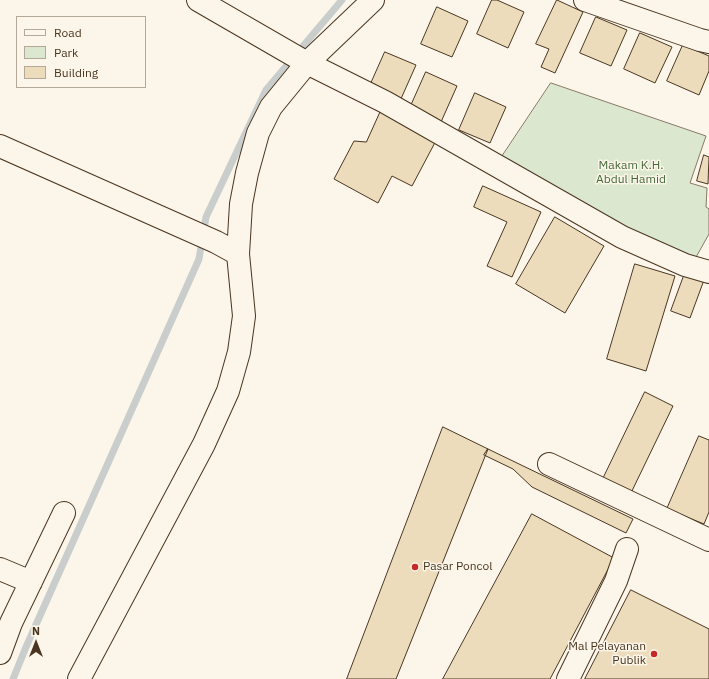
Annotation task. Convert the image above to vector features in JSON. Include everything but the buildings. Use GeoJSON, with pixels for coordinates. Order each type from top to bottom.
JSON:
{"type":"FeatureCollection","features":[{"type":"Feature","properties":{"kind":"street"},"geometry":{"type":"LineString","coordinates":[[198,0],[303,61],[385,102],[622,237],[685,265],[709,272]]}},
{"type":"Feature","properties":{"kind":"street"},"geometry":{"type":"LineString","coordinates":[[79,679],[204,444],[228,391],[239,352],[244,316],[238,254],[241,204],[247,173],[258,133],[271,107],[303,61],[373,0]]}},
{"type":"Feature","properties":{"kind":"street"},"geometry":{"type":"LineString","coordinates":[[585,0],[709,42]]}},
{"type":"Feature","properties":{"kind":"street"},"geometry":{"type":"LineString","coordinates":[[0,146],[216,242],[238,254]]}},
{"type":"Feature","properties":{"kind":"street"},"geometry":{"type":"LineString","coordinates":[[549,464],[709,540]]}},
{"type":"Feature","properties":{"kind":"street"},"geometry":{"type":"LineString","coordinates":[[0,653],[11,623],[64,513]]}},
{"type":"Feature","properties":{"kind":"street"},"geometry":{"type":"LineString","coordinates":[[568,679],[616,581],[627,549]]}},
{"type":"Feature","properties":{"kind":"street"},"geometry":{"type":"LineString","coordinates":[[0,569],[31,582]]}},
{"type":"Feature","properties":{"kind":"green space","name":"Makam K.H. Abdul Hamid"},"geometry":{"type":"Polygon","coordinates":[[[551,83],[706,136],[690,183],[707,188],[706,207],[709,209],[709,234],[691,266],[497,164],[551,83]]]}},
{"type":"Feature","properties":{"kind":"waterway"},"geometry":{"type":"LineString","coordinates":[[13,679],[199,259],[206,217],[266,90],[342,0]]}},
{"type":"Feature","properties":{"kind":"place","name":"Pasar Poncol"},"geometry":{"type":"Point","coordinates":[415,567]}},
{"type":"Feature","properties":{"kind":"place","name":"Mal Pelayanan Publik"},"geometry":{"type":"Point","coordinates":[654,654]}}]}
